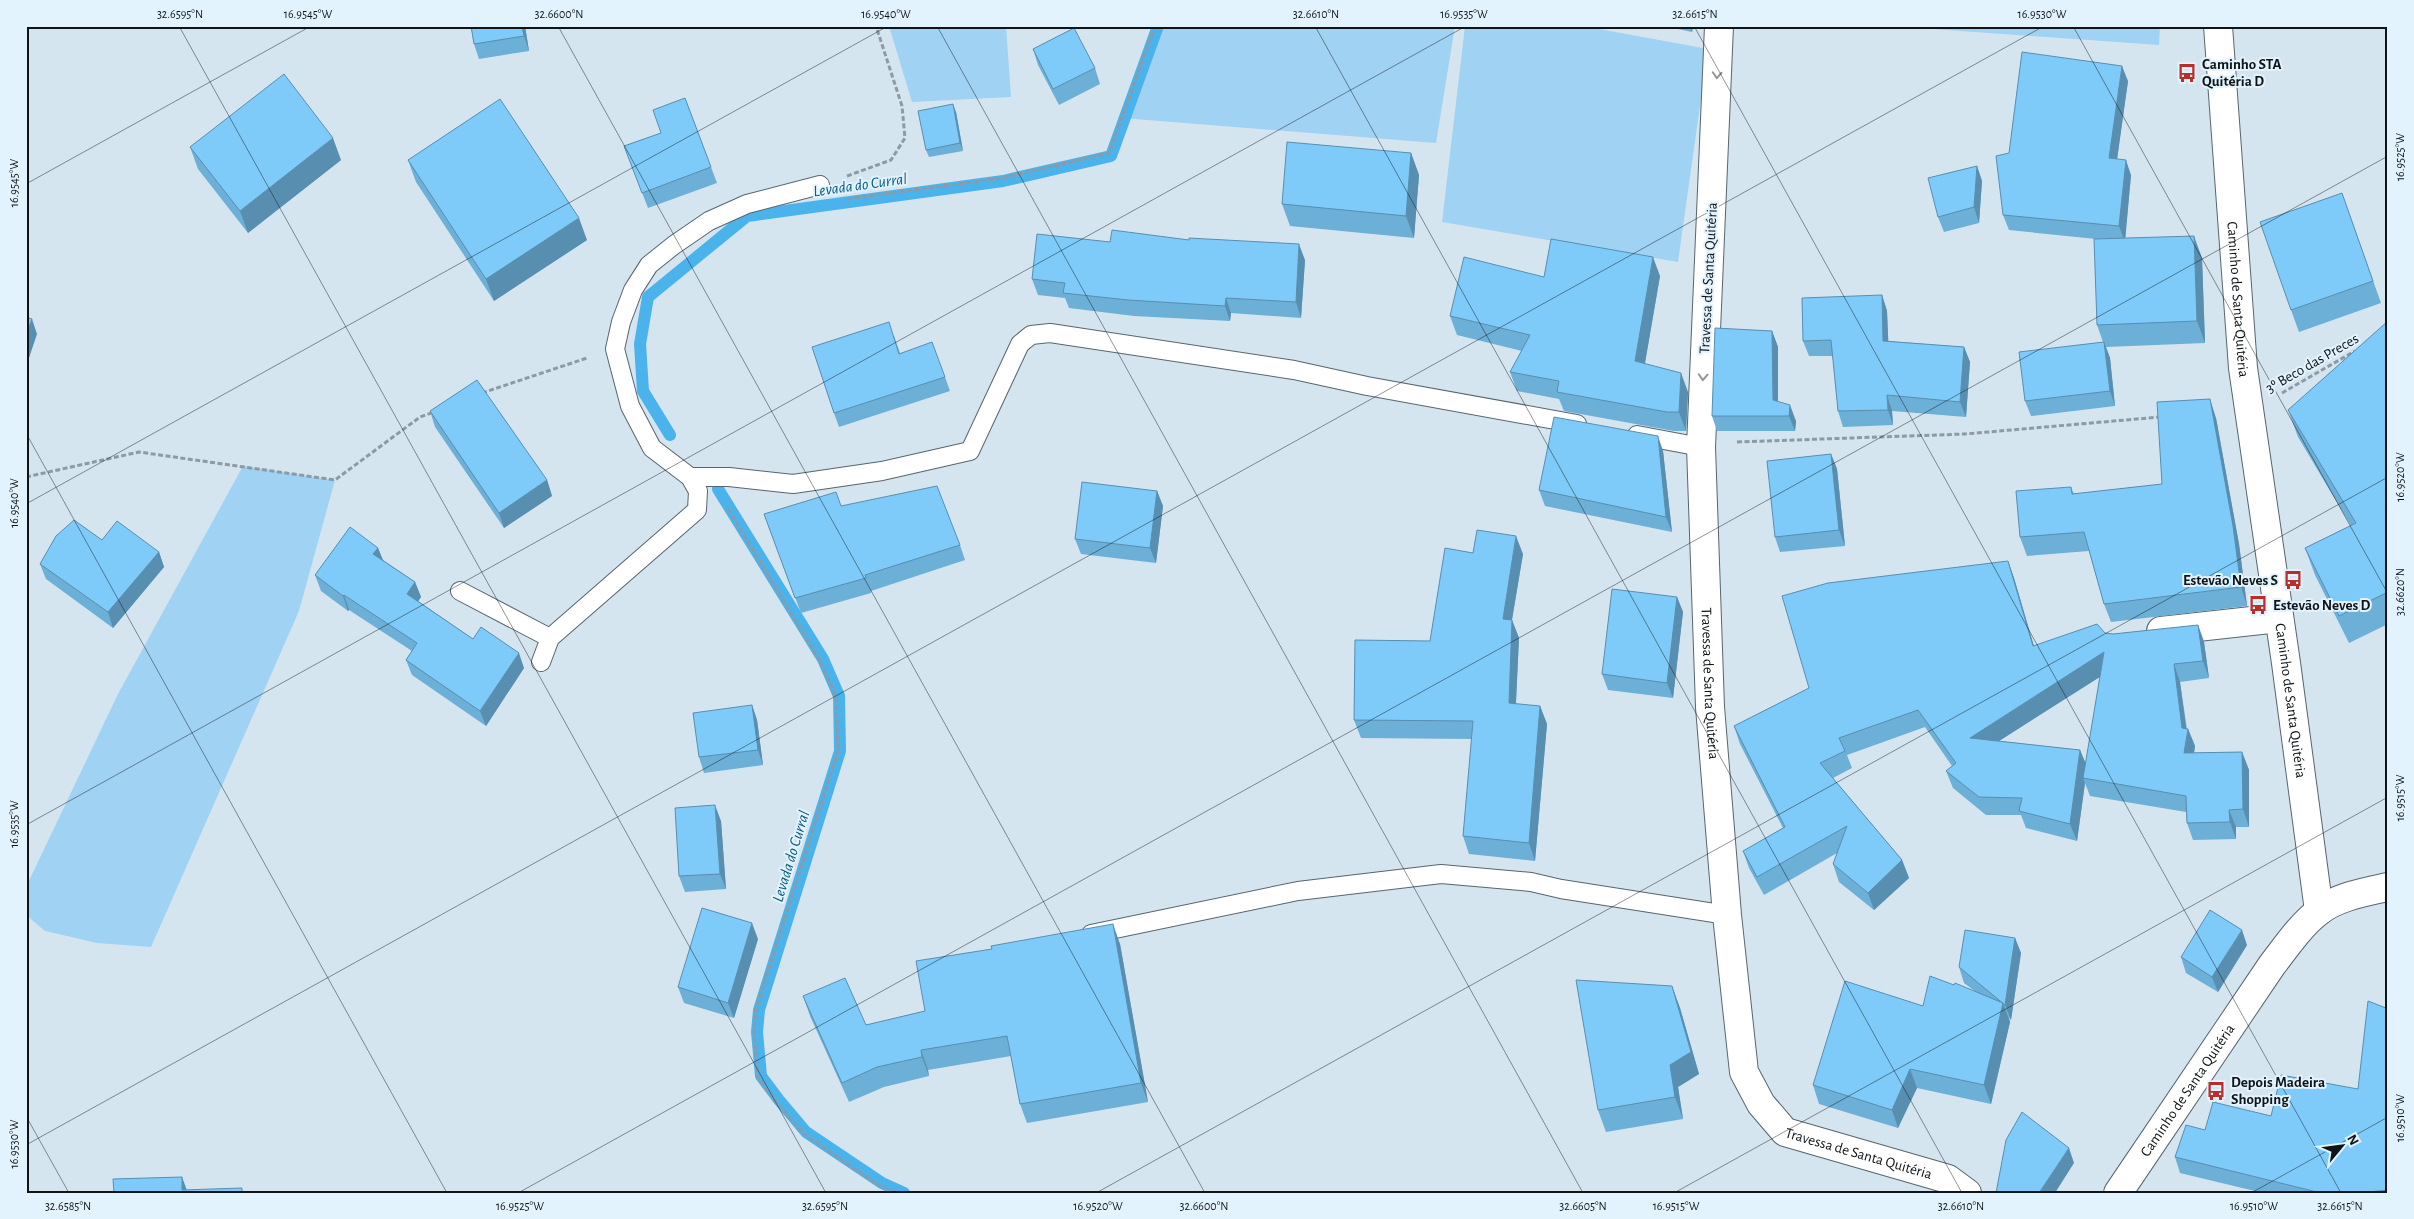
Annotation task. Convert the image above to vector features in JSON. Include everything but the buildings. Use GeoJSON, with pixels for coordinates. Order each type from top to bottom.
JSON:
{"type":"FeatureCollection","features":[{"type":"Feature","properties":{"kind":"street","name":"Travessa de Santa Quitéria"},"geometry":{"type":"LineString","coordinates":[[1719,26],[1701,443],[1710,707],[1727,915],[1744,1072],[1761,1104],[1785,1132],[1948,1179],[1967,1193]]}},
{"type":"Feature","properties":{"kind":"street","name":"Caminho de Santa Quitéria"},"geometry":{"type":"LineString","coordinates":[[2118,1193],[2272,965],[2319,910],[2242,368],[2218,26]]}},
{"type":"Feature","properties":{"kind":"street"},"geometry":{"type":"LineString","coordinates":[[2137,634],[2279,618]]}},
{"type":"Feature","properties":{"kind":"street"},"geometry":{"type":"LineString","coordinates":[[2319,910],[2349,896],[2388,887]]}},
{"type":"Feature","properties":{"kind":"lane"},"geometry":{"type":"LineString","coordinates":[[541,662],[550,638],[697,510],[694,484],[652,448],[630,406],[615,349],[620,322],[633,290],[649,265],[709,221],[747,204],[820,185]]}},
{"type":"Feature","properties":{"kind":"lane"},"geometry":{"type":"LineString","coordinates":[[694,484],[729,477],[794,484],[882,471],[970,451],[1020,344],[1031,335],[1050,333],[1294,370],[1367,386],[1595,427]]}},
{"type":"Feature","properties":{"kind":"lane"},"geometry":{"type":"LineString","coordinates":[[1624,432],[1701,443]]}},
{"type":"Feature","properties":{"kind":"lane"},"geometry":{"type":"LineString","coordinates":[[460,591],[550,638]]}},
{"type":"Feature","properties":{"kind":"lane"},"geometry":{"type":"LineString","coordinates":[[1076,937],[1298,890],[1441,874],[1532,882],[1561,889],[1727,915]]}},
{"type":"Feature","properties":{"kind":"path"},"geometry":{"type":"LineString","coordinates":[[820,185],[891,160],[905,138],[902,106],[876,26]]}},
{"type":"Feature","properties":{"kind":"path"},"geometry":{"type":"LineString","coordinates":[[844,200],[1002,178],[1109,153],[1155,26]]}},
{"type":"Feature","properties":{"kind":"path","name":"3º Beco das Preces"},"geometry":{"type":"LineString","coordinates":[[2248,412],[2363,346]]}},
{"type":"Feature","properties":{"kind":"path"},"geometry":{"type":"LineString","coordinates":[[480,393],[615,349]]}},
{"type":"Feature","properties":{"kind":"path"},"geometry":{"type":"LineString","coordinates":[[26,477],[139,452],[336,480],[420,418],[437,410]]}},
{"type":"Feature","properties":{"kind":"path"},"geometry":{"type":"LineString","coordinates":[[1701,443],[1966,434],[2170,416]]}},
{"type":"Feature","properties":{"kind":"path"},"geometry":{"type":"LineString","coordinates":[[694,484],[716,490],[820,661],[836,697],[838,751],[756,1009],[754,1032],[758,1077],[804,1134],[880,1186],[896,1193]]}},
{"type":"Feature","properties":{"kind":"shaded area"},"geometry":{"type":"Polygon","coordinates":[[[889,26],[1006,26],[1011,97],[912,102],[889,26]]]}},
{"type":"Feature","properties":{"kind":"shaded area"},"geometry":{"type":"Polygon","coordinates":[[[1155,26],[1455,26],[1436,143],[1122,118],[1155,26]]]}},
{"type":"Feature","properties":{"kind":"shaded area"},"geometry":{"type":"Polygon","coordinates":[[[1465,26],[1583,26],[1708,49],[1678,262],[1442,222],[1465,26]]]}},
{"type":"Feature","properties":{"kind":"shaded area"},"geometry":{"type":"Polygon","coordinates":[[[1891,26],[2160,26],[2159,45],[1891,26]]]}},
{"type":"Feature","properties":{"kind":"shaded area"},"geometry":{"type":"Polygon","coordinates":[[[243,466],[335,480],[299,611],[151,947],[97,943],[45,931],[26,915],[26,887],[118,694],[243,466]]]}},
{"type":"Feature","properties":{"kind":"waterway","name":"Levada do Curral"},"geometry":{"type":"LineString","coordinates":[[670,435],[643,391],[640,344],[648,297],[747,216],[1003,181],[1111,156],[1158,26]]}},
{"type":"Feature","properties":{"kind":"waterway","name":"Levada do Curral"},"geometry":{"type":"LineString","coordinates":[[718,489],[823,659],[839,696],[840,751],[759,1010],[757,1032],[761,1076],[806,1132],[882,1183],[904,1193]]}},
{"type":"Feature","properties":{"kind":"place","name":"Caminho STA Quitéria D"},"geometry":{"type":"Point","coordinates":[2187,73]}},
{"type":"Feature","properties":{"kind":"place","name":"Estevão Neves S"},"geometry":{"type":"Point","coordinates":[2293,580]}},
{"type":"Feature","properties":{"kind":"place","name":"Estevão Neves D"},"geometry":{"type":"Point","coordinates":[2258,605]}},
{"type":"Feature","properties":{"kind":"place","name":"Depois Madeira Shopping"},"geometry":{"type":"Point","coordinates":[2216,1091]}}]}
